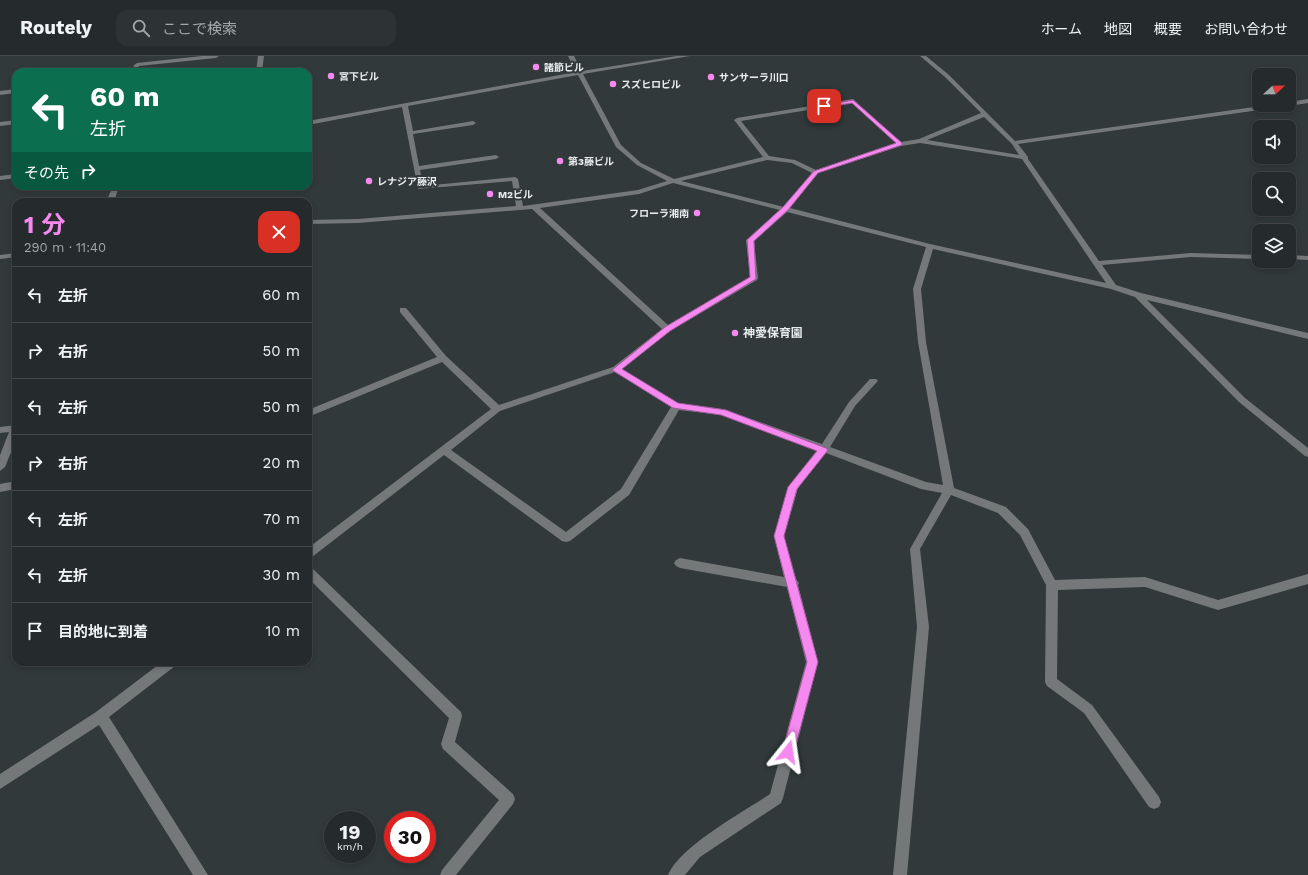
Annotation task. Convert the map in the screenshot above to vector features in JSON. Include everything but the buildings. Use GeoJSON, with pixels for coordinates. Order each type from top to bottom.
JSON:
{"type":"FeatureCollection","features":[{"type":"Feature","properties":{"kind":"street"},"geometry":{"type":"LineString","coordinates":[[136,68],[137,65],[216,56]]}},
{"type":"Feature","properties":{"kind":"street"},"geometry":{"type":"LineString","coordinates":[[260,68],[261,56]]}},
{"type":"Feature","properties":{"kind":"street"},"geometry":{"type":"LineString","coordinates":[[571,56],[618,146],[639,164],[673,181],[930,246],[1113,286],[1138,295],[1308,336]]}},
{"type":"Feature","properties":{"kind":"street"},"geometry":{"type":"LineString","coordinates":[[312,122],[579,73],[687,56]]}},
{"type":"Feature","properties":{"kind":"street"},"geometry":{"type":"LineString","coordinates":[[923,56],[947,76],[1014,143],[1026,158],[1051,199],[1113,286]]}},
{"type":"Feature","properties":{"kind":"street"},"geometry":{"type":"LineString","coordinates":[[0,93],[12,92]]}},
{"type":"Feature","properties":{"kind":"street"},"geometry":{"type":"LineString","coordinates":[[767,158],[737,120],[853,101],[900,144]]}},
{"type":"Feature","properties":{"kind":"street"},"geometry":{"type":"LineString","coordinates":[[1296,103],[1308,101]]}},
{"type":"Feature","properties":{"kind":"street"},"geometry":{"type":"LineString","coordinates":[[405,105],[420,188],[515,179],[520,208]]}},
{"type":"Feature","properties":{"kind":"street"},"geometry":{"type":"LineString","coordinates":[[1014,143],[1252,109]]}},
{"type":"Feature","properties":{"kind":"street"},"geometry":{"type":"LineString","coordinates":[[312,551],[497,409],[616,370],[667,329],[754,278],[750,240],[786,209],[816,172],[900,144],[920,141],[985,114]]}},
{"type":"Feature","properties":{"kind":"street"},"geometry":{"type":"LineString","coordinates":[[0,124],[12,122]]}},
{"type":"Feature","properties":{"kind":"street"},"geometry":{"type":"LineString","coordinates":[[410,133],[472,123]]}},
{"type":"Feature","properties":{"kind":"street"},"geometry":{"type":"LineString","coordinates":[[920,141],[1026,158]]}},
{"type":"Feature","properties":{"kind":"street"},"geometry":{"type":"LineString","coordinates":[[417,168],[496,156]]}},
{"type":"Feature","properties":{"kind":"street"},"geometry":{"type":"LineString","coordinates":[[312,222],[358,221],[534,207],[639,192],[673,181],[767,158],[793,161],[816,172]]}},
{"type":"Feature","properties":{"kind":"street"},"geometry":{"type":"LineString","coordinates":[[0,178],[12,176]]}},
{"type":"Feature","properties":{"kind":"street"},"geometry":{"type":"LineString","coordinates":[[534,207],[667,329]]}},
{"type":"Feature","properties":{"kind":"street"},"geometry":{"type":"LineString","coordinates":[[900,875],[922,627],[915,550],[949,490],[922,342],[917,289],[930,246]]}},
{"type":"Feature","properties":{"kind":"street"},"geometry":{"type":"LineString","coordinates":[[1097,263],[1191,255],[1252,257]]}},
{"type":"Feature","properties":{"kind":"street"},"geometry":{"type":"LineString","coordinates":[[0,257],[12,256]]}},
{"type":"Feature","properties":{"kind":"street"},"geometry":{"type":"LineString","coordinates":[[1296,257],[1308,258]]}},
{"type":"Feature","properties":{"kind":"street"},"geometry":{"type":"LineString","coordinates":[[1138,295],[1242,400],[1308,454]]}},
{"type":"Feature","properties":{"kind":"street"},"geometry":{"type":"LineString","coordinates":[[402,310],[443,358],[497,409]]}},
{"type":"Feature","properties":{"kind":"street"},"geometry":{"type":"LineString","coordinates":[[312,412],[443,358]]}},
{"type":"Feature","properties":{"kind":"street"},"geometry":{"type":"LineString","coordinates":[[616,370],[676,406],[723,412],[823,450],[925,486],[949,490],[1002,510],[1024,532],[1052,585],[1051,682],[1088,709],[1154,802]]}},
{"type":"Feature","properties":{"kind":"street"},"geometry":{"type":"LineString","coordinates":[[675,875],[695,852],[776,798],[812,662],[793,584],[779,536],[793,487],[823,450],[852,404],[873,381]]}},
{"type":"Feature","properties":{"kind":"street"},"geometry":{"type":"LineString","coordinates":[[444,450],[566,538],[625,492],[676,406]]}},
{"type":"Feature","properties":{"kind":"street"},"geometry":{"type":"LineString","coordinates":[[0,430],[12,428]]}},
{"type":"Feature","properties":{"kind":"street"},"geometry":{"type":"LineString","coordinates":[[0,467],[12,438]]}},
{"type":"Feature","properties":{"kind":"street"},"geometry":{"type":"LineString","coordinates":[[0,488],[12,486]]}},
{"type":"Feature","properties":{"kind":"street"},"geometry":{"type":"LineString","coordinates":[[680,564],[793,584]]}},
{"type":"Feature","properties":{"kind":"street"},"geometry":{"type":"LineString","coordinates":[[312,575],[456,716],[448,744],[508,799],[447,875]]}},
{"type":"Feature","properties":{"kind":"street"},"geometry":{"type":"LineString","coordinates":[[1052,585],[1145,582],[1218,605],[1308,578]]}},
{"type":"Feature","properties":{"kind":"street"},"geometry":{"type":"LineString","coordinates":[[0,782],[101,716],[166,666]]}},
{"type":"Feature","properties":{"kind":"street"},"geometry":{"type":"LineString","coordinates":[[101,716],[201,875]]}},
{"type":"Feature","properties":{"kind":"path"},"geometry":{"type":"LineString","coordinates":[[111,68],[137,65]]}},
{"type":"Feature","properties":{"kind":"place","name":"諸節ビル"},"geometry":{"type":"Point","coordinates":[536,67]}},
{"type":"Feature","properties":{"kind":"place","name":"宮下ビル"},"geometry":{"type":"Point","coordinates":[331,76]}},
{"type":"Feature","properties":{"kind":"place","name":"サンサーラ川口"},"geometry":{"type":"Point","coordinates":[711,77]}},
{"type":"Feature","properties":{"kind":"place","name":"スズヒロビル"},"geometry":{"type":"Point","coordinates":[613,84]}},
{"type":"Feature","properties":{"kind":"place","name":"第3藤ビル"},"geometry":{"type":"Point","coordinates":[560,161]}},
{"type":"Feature","properties":{"kind":"place","name":"レナジア藤沢"},"geometry":{"type":"Point","coordinates":[369,181]}},
{"type":"Feature","properties":{"kind":"place","name":"M2ビル"},"geometry":{"type":"Point","coordinates":[490,194]}},
{"type":"Feature","properties":{"kind":"place","name":"フローラ湘南"},"geometry":{"type":"Point","coordinates":[697,213]}},
{"type":"Feature","properties":{"kind":"place","name":"神愛保育園"},"geometry":{"type":"Point","coordinates":[735,333]}},
{"type":"Feature","properties":{"kind":"route"},"geometry":{"type":"LineString","coordinates":[[788,752],[812,662],[793,584],[779,536],[793,487],[823,450],[723,412],[676,406],[616,370],[667,329],[754,278],[750,240],[786,209],[816,172],[900,144],[853,101],[824,106]]}}]}
